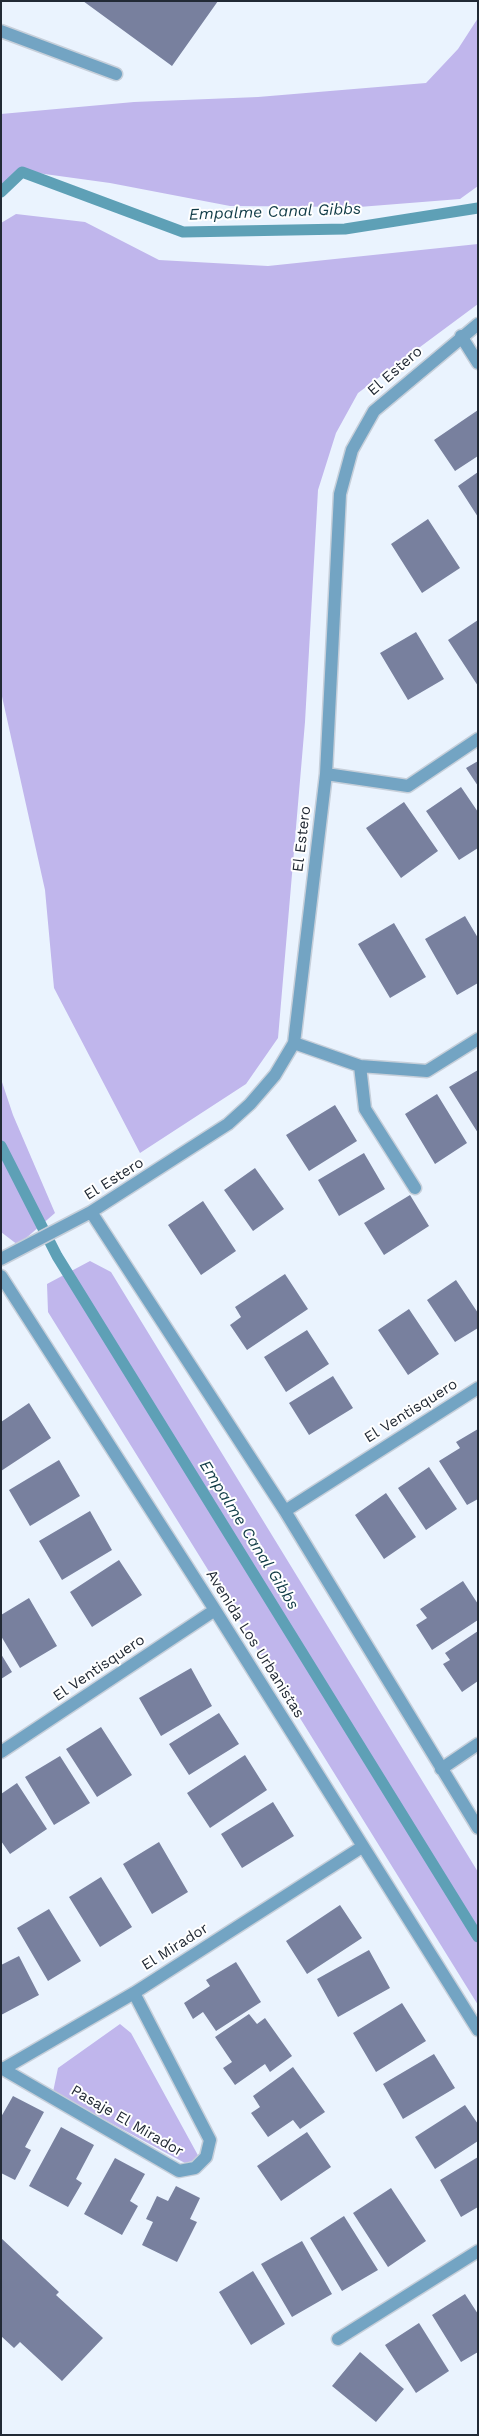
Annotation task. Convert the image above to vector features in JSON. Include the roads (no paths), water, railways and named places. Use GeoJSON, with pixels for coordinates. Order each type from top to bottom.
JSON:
{"type":"FeatureCollection","features":[{"type":"Feature","properties":{"kind":"street"},"geometry":{"type":"LineString","coordinates":[[1,32],[116,74]]}},
{"type":"Feature","properties":{"kind":"street","name":"El Estero"},"geometry":{"type":"LineString","coordinates":[[6,1257],[91,1212],[228,1124],[250,1104],[275,1075],[294,1043],[326,774],[340,494],[352,450],[374,411],[461,336],[478,324]]}},
{"type":"Feature","properties":{"kind":"street"},"geometry":{"type":"LineString","coordinates":[[461,336],[478,362]]}},
{"type":"Feature","properties":{"kind":"street"},"geometry":{"type":"LineString","coordinates":[[326,774],[408,786],[478,739]]}},
{"type":"Feature","properties":{"kind":"street"},"geometry":{"type":"LineString","coordinates":[[294,1043],[360,1066],[427,1071],[478,1039]]}},
{"type":"Feature","properties":{"kind":"street"},"geometry":{"type":"LineString","coordinates":[[360,1066],[365,1109],[415,1188]]}},
{"type":"Feature","properties":{"kind":"street"},"geometry":{"type":"LineString","coordinates":[[91,1212],[285,1511],[478,1828]]}},
{"type":"Feature","properties":{"kind":"street","name":"Avenida Los Urbanistas"},"geometry":{"type":"LineString","coordinates":[[1,1276],[215,1610],[478,2030]]}},
{"type":"Feature","properties":{"kind":"street","name":"El Ventisquero"},"geometry":{"type":"LineString","coordinates":[[285,1511],[478,1388]]}},
{"type":"Feature","properties":{"kind":"street","name":"El Ventisquero"},"geometry":{"type":"LineString","coordinates":[[1,1752],[215,1610]]}},
{"type":"Feature","properties":{"kind":"street"},"geometry":{"type":"LineString","coordinates":[[441,1768],[478,1744]]}},
{"type":"Feature","properties":{"kind":"street","name":"El Mirador"},"geometry":{"type":"LineString","coordinates":[[2,2069],[134,1992],[362,1847]]}},
{"type":"Feature","properties":{"kind":"street","name":"Pasaje El Mirador"},"geometry":{"type":"LineString","coordinates":[[2,2069],[178,2171],[196,2168],[206,2157],[210,2140],[134,1992]]}},
{"type":"Feature","properties":{"kind":"street"},"geometry":{"type":"LineString","coordinates":[[338,2339],[478,2251]]}},
{"type":"Feature","properties":{"kind":"waterway","name":"Empalme Canal Gibbs"},"geometry":{"type":"LineString","coordinates":[[1,192],[22,172],[183,232],[345,229],[478,208]]}},
{"type":"Feature","properties":{"kind":"waterway","name":"Empalme Canal Gibbs"},"geometry":{"type":"LineString","coordinates":[[1,1146],[57,1256],[478,1937]]}}]}
